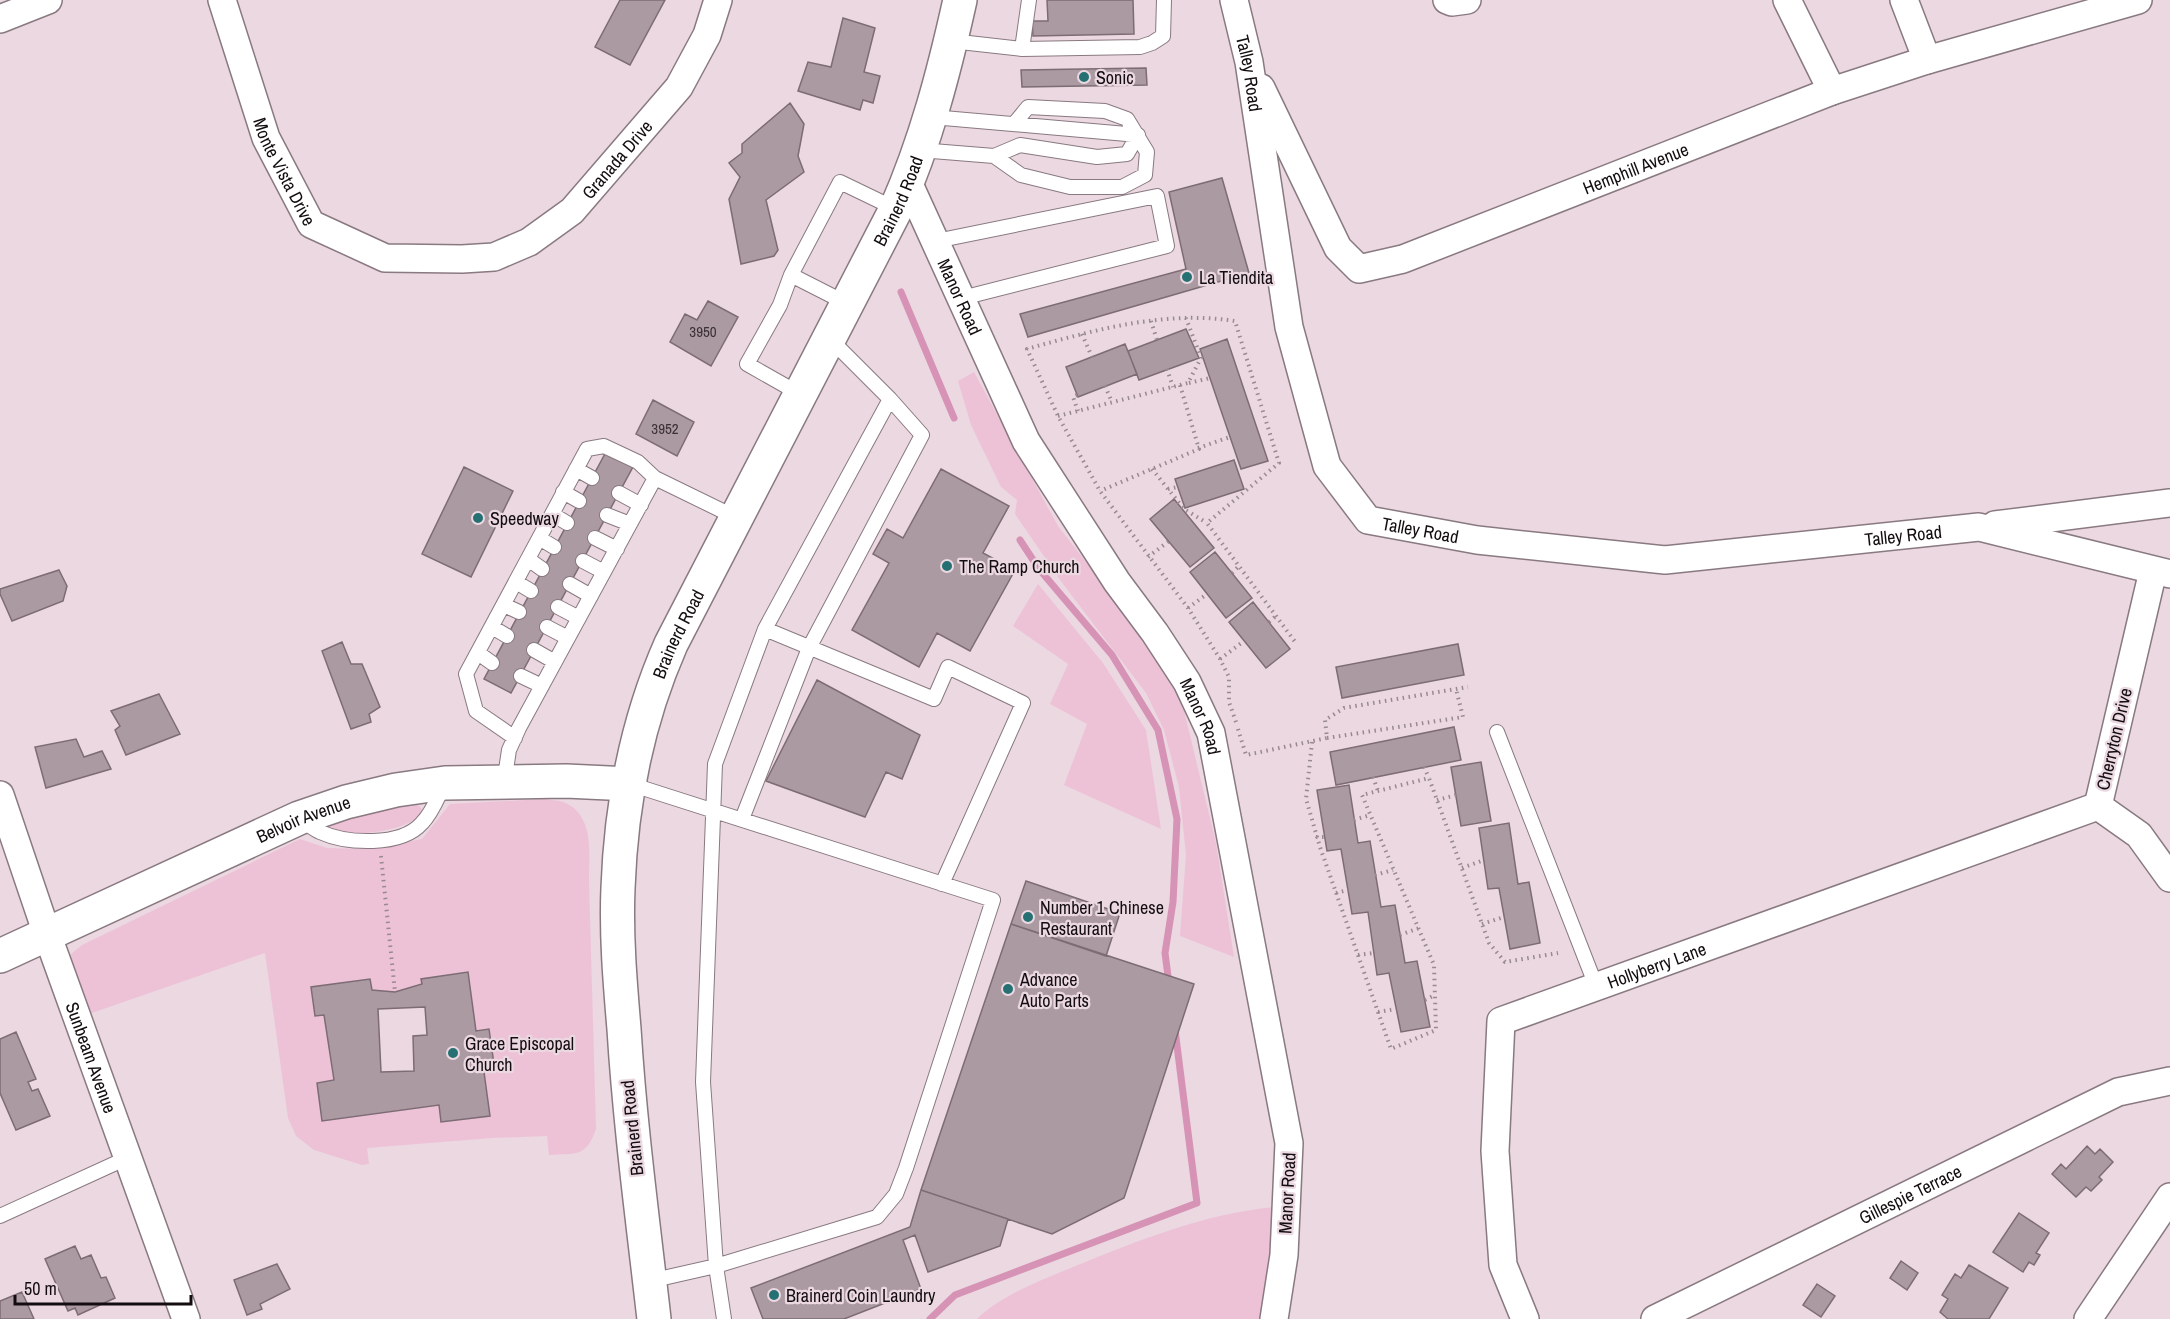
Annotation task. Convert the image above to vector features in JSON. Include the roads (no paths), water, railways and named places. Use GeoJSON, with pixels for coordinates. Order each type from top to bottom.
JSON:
{"type":"FeatureCollection","features":[{"type":"Feature","properties":{"kind":"main road","name":"Brainerd Road"},"geometry":{"type":"LineString","coordinates":[[654,1319],[629,1108],[619,957],[619,857],[639,737],[656,678],[671,644],[902,196],[932,117],[960,0]]}},
{"type":"Feature","properties":{"kind":"main road","name":"Belvoir Avenue"},"geometry":{"type":"LineString","coordinates":[[0,956],[299,818],[346,802],[396,790],[445,783],[566,781],[630,784]]}},
{"type":"Feature","properties":{"kind":"street"},"geometry":{"type":"LineString","coordinates":[[0,19],[48,0]]}},
{"type":"Feature","properties":{"kind":"street","name":"Monte Vista Drive"},"geometry":{"type":"LineString","coordinates":[[222,0],[266,138],[311,224],[385,258],[462,259]]}},
{"type":"Feature","properties":{"kind":"street","name":"Granada Drive"},"geometry":{"type":"LineString","coordinates":[[462,259],[494,257],[529,242],[572,211],[679,87],[707,35],[718,0]]}},
{"type":"Feature","properties":{"kind":"street","name":"Talley Road"},"geometry":{"type":"LineString","coordinates":[[1234,0],[1249,62],[1289,327],[1327,466],[1368,520],[1477,540],[1665,560],[1979,527],[2170,503]]}},
{"type":"Feature","properties":{"kind":"street"},"geometry":{"type":"LineString","coordinates":[[1447,0],[1452,2],[1467,0]]}},
{"type":"Feature","properties":{"kind":"street"},"geometry":{"type":"LineString","coordinates":[[1786,0],[1832,92]]}},
{"type":"Feature","properties":{"kind":"street"},"geometry":{"type":"LineString","coordinates":[[1904,0],[1927,60]]}},
{"type":"Feature","properties":{"kind":"street","name":"Hemphill Avenue"},"geometry":{"type":"LineString","coordinates":[[1249,62],[1338,248],[1359,269],[1403,259],[1832,92],[1927,60],[2138,0]]}},
{"type":"Feature","properties":{"kind":"street","name":"Manor Road"},"geometry":{"type":"LineString","coordinates":[[902,196],[936,242],[1026,441],[1117,582],[1155,633],[1187,682],[1211,734],[1289,1143],[1284,1255],[1274,1319]]}},
{"type":"Feature","properties":{"kind":"street","name":"Talley Road"},"geometry":{"type":"LineString","coordinates":[[1979,527],[2162,573]]}},
{"type":"Feature","properties":{"kind":"street","name":"Cherryton Drive"},"geometry":{"type":"LineString","coordinates":[[2162,573],[2098,806],[2139,835],[2170,879]]}},
{"type":"Feature","properties":{"kind":"street","name":"Sunbeam Avenue"},"geometry":{"type":"LineString","coordinates":[[0,795],[47,934],[186,1319]]}},
{"type":"Feature","properties":{"kind":"street","name":"Hollyberry Lane"},"geometry":{"type":"LineString","coordinates":[[1526,1319],[1503,1265],[1495,1151],[1501,1021],[2098,806]]}},
{"type":"Feature","properties":{"kind":"street","name":"Gillespie Terrace"},"geometry":{"type":"LineString","coordinates":[[1655,1319],[2118,1092],[2170,1081]]}},
{"type":"Feature","properties":{"kind":"street"},"geometry":{"type":"LineString","coordinates":[[2088,1319],[2170,1197]]}},
{"type":"Feature","properties":{"kind":"lane"},"geometry":{"type":"LineString","coordinates":[[1022,48],[1029,0]]}},
{"type":"Feature","properties":{"kind":"lane"},"geometry":{"type":"LineString","coordinates":[[951,41],[1022,48],[1140,46],[1152,43],[1163,36],[1164,0]]}},
{"type":"Feature","properties":{"kind":"lane"},"geometry":{"type":"LineString","coordinates":[[994,156],[1021,175],[1070,187],[1122,187],[1145,175],[1147,152],[1127,119],[1105,111],[1028,107],[1014,124]]}},
{"type":"Feature","properties":{"kind":"lane"},"geometry":{"type":"LineString","coordinates":[[932,117],[1138,135]]}},
{"type":"Feature","properties":{"kind":"lane"},"geometry":{"type":"LineString","coordinates":[[920,150],[994,156],[1020,145],[1097,157],[1127,154],[1138,135]]}},
{"type":"Feature","properties":{"kind":"lane"},"geometry":{"type":"LineString","coordinates":[[800,394],[747,364],[780,305],[791,275],[840,182],[902,196]]}},
{"type":"Feature","properties":{"kind":"lane"},"geometry":{"type":"LineString","coordinates":[[936,242],[1157,196],[1167,246],[962,298]]}},
{"type":"Feature","properties":{"kind":"lane"},"geometry":{"type":"LineString","coordinates":[[791,275],[846,303]]}},
{"type":"Feature","properties":{"kind":"lane"},"geometry":{"type":"LineString","coordinates":[[742,819],[809,648],[922,435],[829,337]]}},
{"type":"Feature","properties":{"kind":"lane"},"geometry":{"type":"LineString","coordinates":[[724,1319],[716,1266],[703,1082],[715,764],[765,628],[890,399]]}},
{"type":"Feature","properties":{"kind":"lane"},"geometry":{"type":"LineString","coordinates":[[514,738],[476,711],[466,675],[587,449],[604,446],[638,462],[655,478],[737,518]]}},
{"type":"Feature","properties":{"kind":"lane"},"geometry":{"type":"LineString","coordinates":[[576,469],[592,478]]}},
{"type":"Feature","properties":{"kind":"lane"},"geometry":{"type":"LineString","coordinates":[[504,783],[509,750],[514,738],[655,478]]}},
{"type":"Feature","properties":{"kind":"lane"},"geometry":{"type":"LineString","coordinates":[[563,492],[579,501]]}},
{"type":"Feature","properties":{"kind":"lane"},"geometry":{"type":"LineString","coordinates":[[619,493],[641,505]]}},
{"type":"Feature","properties":{"kind":"lane"},"geometry":{"type":"LineString","coordinates":[[552,514],[567,523]]}},
{"type":"Feature","properties":{"kind":"lane"},"geometry":{"type":"LineString","coordinates":[[607,515],[630,524]]}},
{"type":"Feature","properties":{"kind":"lane"},"geometry":{"type":"LineString","coordinates":[[539,538],[554,547]]}},
{"type":"Feature","properties":{"kind":"lane"},"geometry":{"type":"LineString","coordinates":[[595,538],[616,549]]}},
{"type":"Feature","properties":{"kind":"lane"},"geometry":{"type":"LineString","coordinates":[[528,559],[542,569]]}},
{"type":"Feature","properties":{"kind":"lane"},"geometry":{"type":"LineString","coordinates":[[583,561],[604,572]]}},
{"type":"Feature","properties":{"kind":"lane"},"geometry":{"type":"LineString","coordinates":[[516,582],[531,591]]}},
{"type":"Feature","properties":{"kind":"lane"},"geometry":{"type":"LineString","coordinates":[[570,584],[591,596]]}},
{"type":"Feature","properties":{"kind":"lane"},"geometry":{"type":"LineString","coordinates":[[504,605],[519,612]]}},
{"type":"Feature","properties":{"kind":"lane"},"geometry":{"type":"LineString","coordinates":[[558,607],[579,618]]}},
{"type":"Feature","properties":{"kind":"lane"},"geometry":{"type":"LineString","coordinates":[[492,627],[507,636]]}},
{"type":"Feature","properties":{"kind":"lane"},"geometry":{"type":"LineString","coordinates":[[547,627],[568,638]]}},
{"type":"Feature","properties":{"kind":"lane"},"geometry":{"type":"LineString","coordinates":[[765,628],[934,699],[948,667],[1023,704],[942,884]]}},
{"type":"Feature","properties":{"kind":"lane"},"geometry":{"type":"LineString","coordinates":[[534,650],[555,662]]}},
{"type":"Feature","properties":{"kind":"lane"},"geometry":{"type":"LineString","coordinates":[[478,653],[492,663]]}},
{"type":"Feature","properties":{"kind":"lane"},"geometry":{"type":"LineString","coordinates":[[521,676],[542,686]]}},
{"type":"Feature","properties":{"kind":"lane"},"geometry":{"type":"LineString","coordinates":[[1497,732],[1596,986]]}},
{"type":"Feature","properties":{"kind":"lane"},"geometry":{"type":"LineString","coordinates":[[299,818],[319,832],[338,838],[368,842],[406,834],[423,823],[445,783]]}},
{"type":"Feature","properties":{"kind":"lane"},"geometry":{"type":"LineString","coordinates":[[630,784],[993,900],[896,1194],[877,1217],[716,1266],[650,1281]]}},
{"type":"Feature","properties":{"kind":"lane"},"geometry":{"type":"LineString","coordinates":[[0,1216],[128,1158]]}},
{"type":"Feature","properties":{"kind":"waterway"},"geometry":{"type":"LineString","coordinates":[[901,292],[954,418]]}},
{"type":"Feature","properties":{"kind":"waterway"},"geometry":{"type":"LineString","coordinates":[[1020,540],[1039,569],[1112,655],[1158,730],[1177,819],[1173,902],[1165,953],[1169,984]]}},
{"type":"Feature","properties":{"kind":"waterway"},"geometry":{"type":"LineString","coordinates":[[930,1319],[955,1295],[1197,1203],[1175,1030]]}},
{"type":"Feature","properties":{"kind":"place","name":"Sonic"},"geometry":{"type":"Point","coordinates":[1084,77]}},
{"type":"Feature","properties":{"kind":"place","name":"La Tiendita"},"geometry":{"type":"Point","coordinates":[1187,277]}},
{"type":"Feature","properties":{"kind":"place","name":"Speedway"},"geometry":{"type":"Point","coordinates":[478,518]}},
{"type":"Feature","properties":{"kind":"place","name":"The Ramp Church"},"geometry":{"type":"Point","coordinates":[947,566]}},
{"type":"Feature","properties":{"kind":"place","name":"Number 1 Chinese Restaurant"},"geometry":{"type":"Point","coordinates":[1028,917]}},
{"type":"Feature","properties":{"kind":"place","name":"Advance Auto Parts"},"geometry":{"type":"Point","coordinates":[1008,989]}},
{"type":"Feature","properties":{"kind":"place","name":"Grace Episcopal Church"},"geometry":{"type":"Point","coordinates":[453,1053]}},
{"type":"Feature","properties":{"kind":"place","name":"Brainerd Coin Laundry"},"geometry":{"type":"Point","coordinates":[774,1295]}}]}
